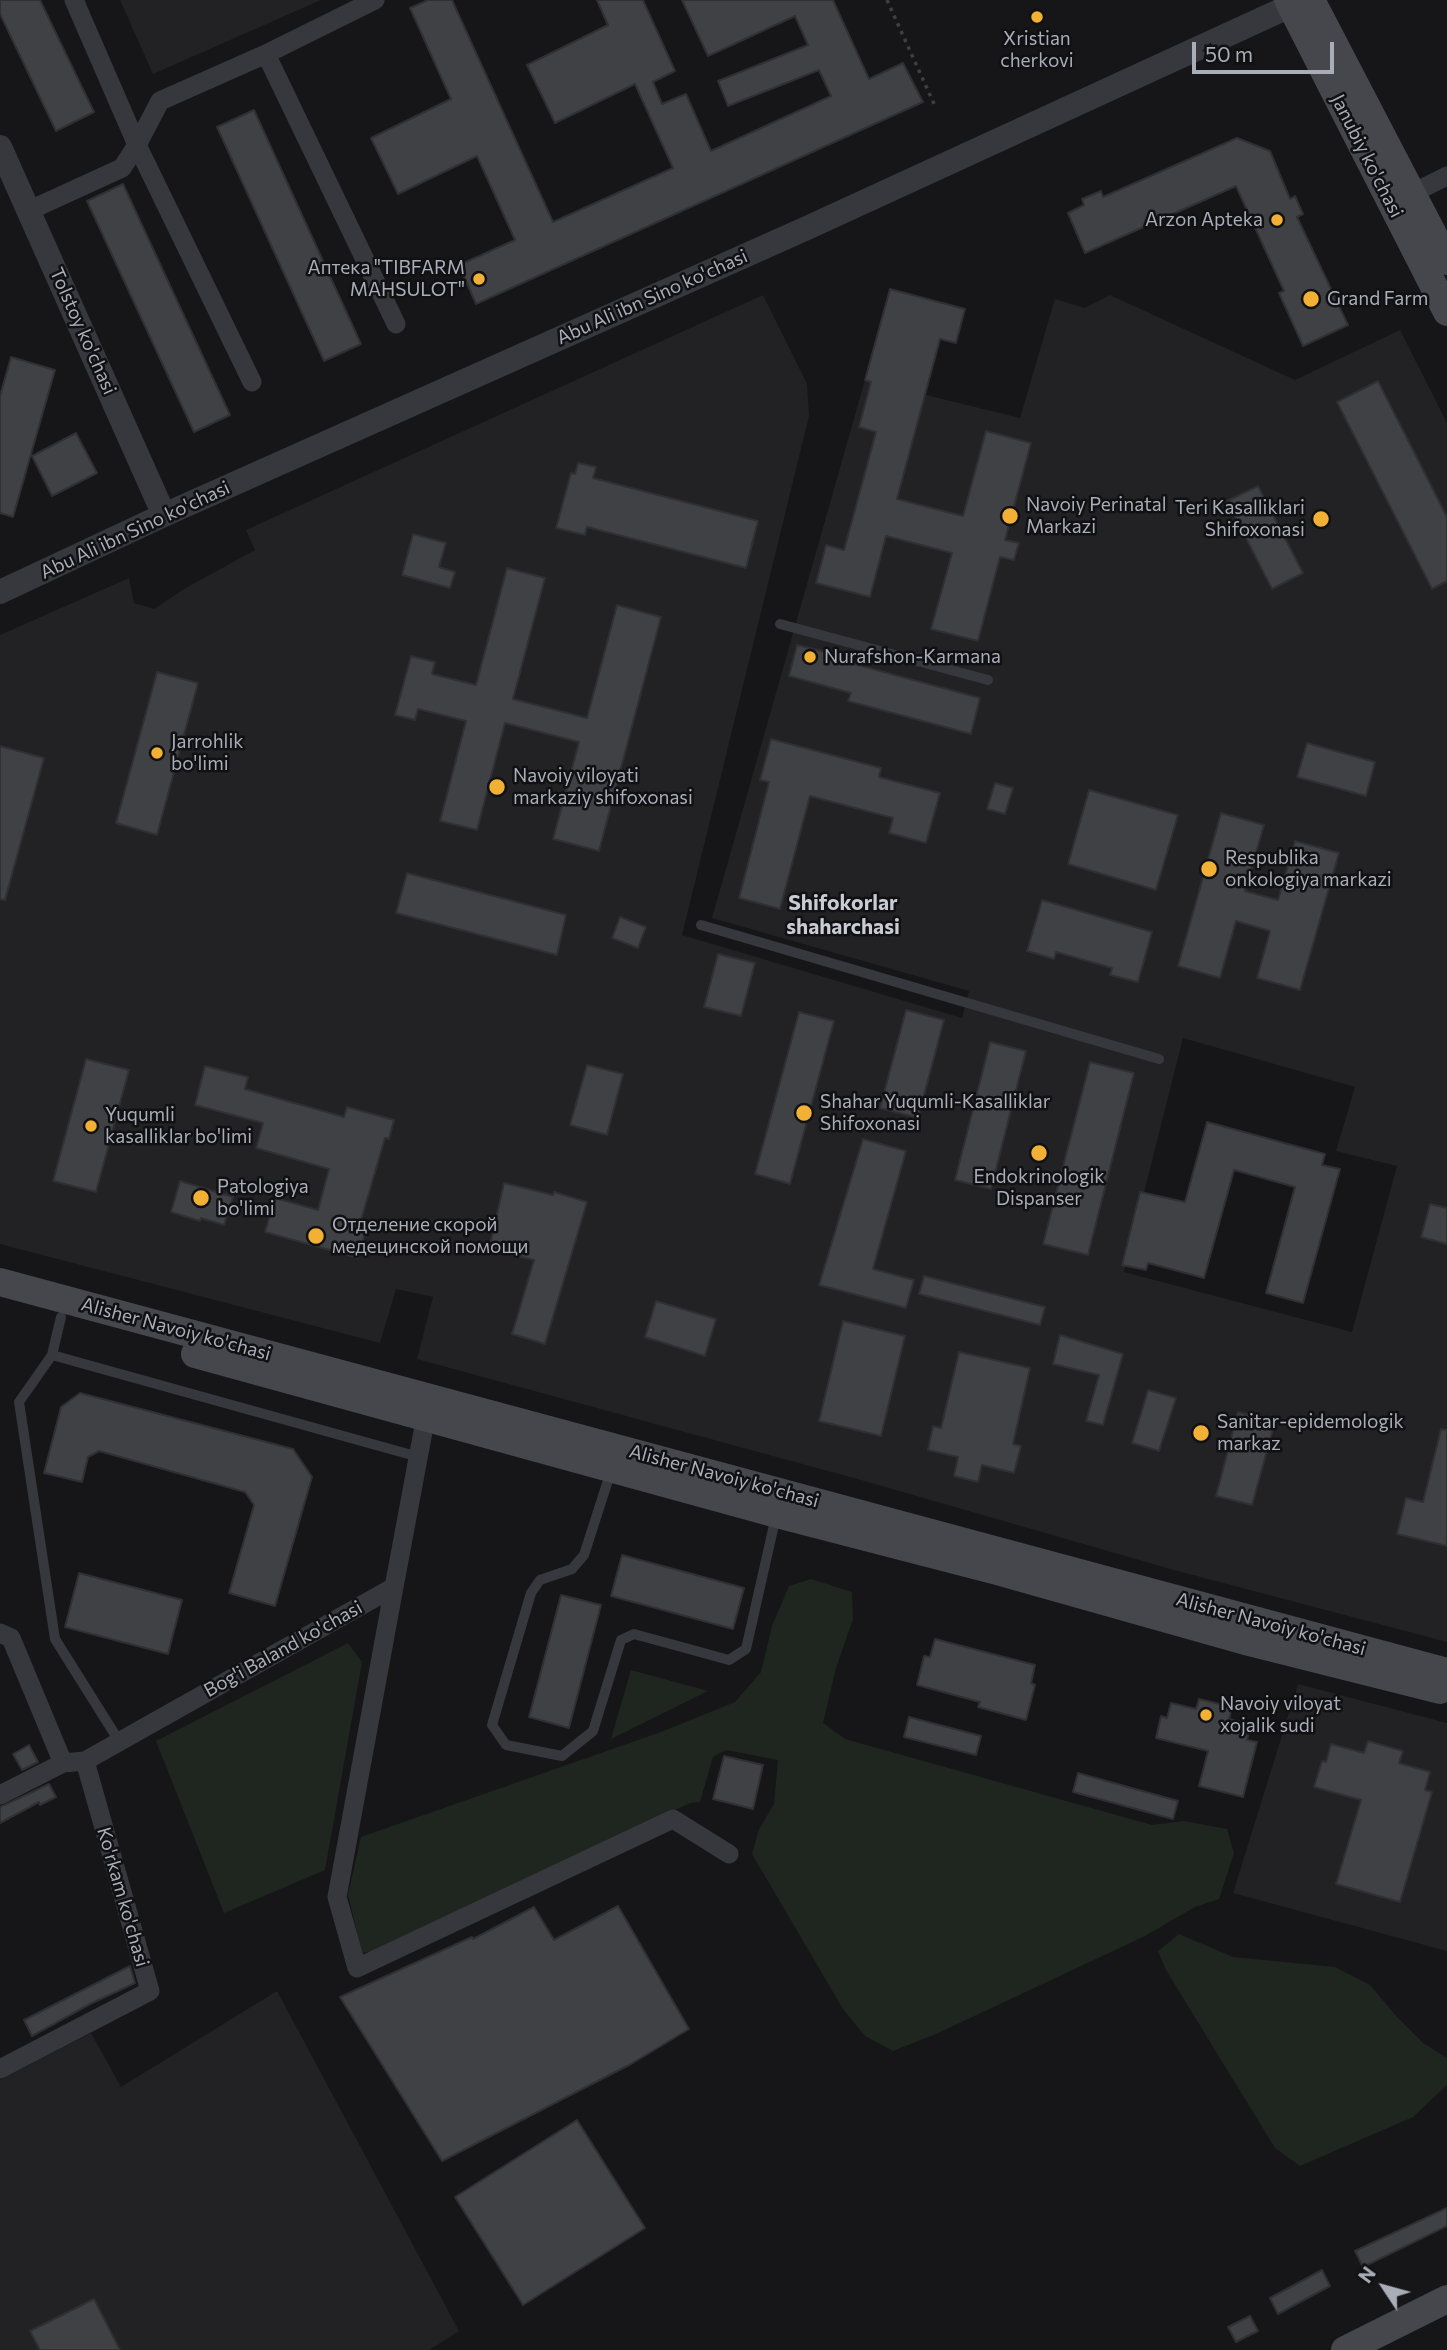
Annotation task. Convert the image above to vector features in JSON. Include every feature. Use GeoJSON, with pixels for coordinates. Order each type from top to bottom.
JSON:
{"type":"FeatureCollection","features":[{"type":"Feature","properties":{"kind":"main road","name":"Janubiy ko'chasi"},"geometry":{"type":"LineString","coordinates":[[1292,1],[1402,198],[1447,261]]}},
{"type":"Feature","properties":{"kind":"main road","name":"Janubiy ko'chasi"},"geometry":{"type":"LineString","coordinates":[[1402,198],[1447,312]]}},
{"type":"Feature","properties":{"kind":"main road","name":"Alisher Navoiy ko'chasi"},"geometry":{"type":"LineString","coordinates":[[0,1282],[428,1407],[779,1503],[1447,1672]]}},
{"type":"Feature","properties":{"kind":"main road","name":"Alisher Navoiy ko'chasi"},"geometry":{"type":"LineString","coordinates":[[0,1302],[428,1407]]}},
{"type":"Feature","properties":{"kind":"main road","name":"Alisher Navoiy ko'chasi"},"geometry":{"type":"LineString","coordinates":[[779,1503],[997,1571],[1249,1642],[1447,1692]]}},
{"type":"Feature","properties":{"kind":"main road"},"geometry":{"type":"LineString","coordinates":[[1345,2350],[1447,2299]]}},
{"type":"Feature","properties":{"kind":"street"},"geometry":{"type":"LineString","coordinates":[[74,0],[137,145],[252,382]]}},
{"type":"Feature","properties":{"kind":"street"},"geometry":{"type":"LineString","coordinates":[[29,211],[122,169],[160,101],[266,54],[375,0]]}},
{"type":"Feature","properties":{"kind":"street","name":"Abu Ali ibn Sino ko'chasi"},"geometry":{"type":"LineString","coordinates":[[0,574],[161,508],[794,233],[1292,1]]}},
{"type":"Feature","properties":{"kind":"street"},"geometry":{"type":"LineString","coordinates":[[266,54],[396,324]]}},
{"type":"Feature","properties":{"kind":"street","name":"Tolstoy ko'chasi"},"geometry":{"type":"LineString","coordinates":[[1,150],[161,508]]}},
{"type":"Feature","properties":{"kind":"street"},"geometry":{"type":"LineString","coordinates":[[1402,198],[1447,176]]}},
{"type":"Feature","properties":{"kind":"street","name":"Abu Ali ibn Sino ko'chasi"},"geometry":{"type":"LineString","coordinates":[[0,592],[161,508]]}},
{"type":"Feature","properties":{"kind":"street"},"geometry":{"type":"LineString","coordinates":[[428,1407],[337,1897],[357,1968],[673,1819],[729,1853]]}},
{"type":"Feature","properties":{"kind":"street","name":"Bog'i Baland ko'chasi"},"geometry":{"type":"LineString","coordinates":[[0,1795],[64,1763],[85,1760],[394,1587]]}},
{"type":"Feature","properties":{"kind":"street"},"geometry":{"type":"LineString","coordinates":[[0,1633],[11,1638],[64,1763]]}},
{"type":"Feature","properties":{"kind":"street","name":"Ko'rkam ko'chasi"},"geometry":{"type":"LineString","coordinates":[[0,2069],[150,1991],[85,1760]]}},
{"type":"Feature","properties":{"kind":"lane"},"geometry":{"type":"LineString","coordinates":[[780,624],[988,680]]}},
{"type":"Feature","properties":{"kind":"lane"},"geometry":{"type":"LineString","coordinates":[[701,925],[1159,1059]]}},
{"type":"Feature","properties":{"kind":"lane"},"geometry":{"type":"LineString","coordinates":[[61,1317],[52,1355],[19,1402],[55,1639],[119,1741]]}},
{"type":"Feature","properties":{"kind":"lane"},"geometry":{"type":"LineString","coordinates":[[52,1355],[420,1457]]}},
{"type":"Feature","properties":{"kind":"lane"},"geometry":{"type":"LineString","coordinates":[[615,1458],[584,1555],[572,1569],[540,1580],[531,1593],[492,1725],[506,1745],[562,1756],[593,1731],[621,1640],[634,1634],[729,1660],[746,1649],[779,1503]]}},
{"type":"Feature","properties":{"kind":"path"},"geometry":{"type":"LineString","coordinates":[[887,0],[935,106]]}},
{"type":"Feature","properties":{"kind":"shaded area"},"geometry":{"type":"Polygon","coordinates":[[[120,0],[321,0],[153,74],[120,0]]]}},
{"type":"Feature","properties":{"kind":"shaded area"},"geometry":{"type":"Polygon","coordinates":[[[763,295],[807,384],[809,416],[682,935],[962,1018],[969,991],[712,918],[865,380],[1020,418],[1055,299],[1085,308],[1110,295],[1295,380],[1400,330],[1447,423],[1447,1642],[1174,1570],[861,1480],[417,1359],[433,1297],[396,1289],[380,1343],[0,1244],[0,635],[129,578],[134,603],[154,609],[184,589],[255,550],[246,530],[763,295]],[[1183,1038],[1124,1272],[1352,1332],[1397,1166],[1336,1151],[1355,1087],[1183,1038]]]}},
{"type":"Feature","properties":{"kind":"shaded area"},"geometry":{"type":"Polygon","coordinates":[[[811,1579],[852,1592],[853,1619],[836,1668],[823,1723],[845,1739],[1152,1825],[1184,1821],[1227,1829],[1234,1853],[1219,1899],[1195,1907],[1143,1937],[936,2034],[893,2051],[865,2036],[843,2009],[752,1854],[759,1829],[774,1804],[778,1760],[726,1750],[713,1757],[700,1802],[690,1803],[375,1951],[362,1953],[348,1895],[361,1837],[661,1732],[735,1702],[761,1672],[772,1626],[789,1586],[811,1579]]]}},
{"type":"Feature","properties":{"kind":"shaded area"},"geometry":{"type":"Polygon","coordinates":[[[348,1643],[362,1662],[325,1870],[224,1913],[156,1741],[348,1643]]]}},
{"type":"Feature","properties":{"kind":"shaded area"},"geometry":{"type":"Polygon","coordinates":[[[631,1670],[708,1691],[611,1739],[631,1670]]]}},
{"type":"Feature","properties":{"kind":"shaded area"},"geometry":{"type":"Polygon","coordinates":[[[1298,1684],[1447,1723],[1447,1951],[1233,1893],[1298,1684]]]}},
{"type":"Feature","properties":{"kind":"shaded area"},"geometry":{"type":"Polygon","coordinates":[[[1179,1934],[1233,1957],[1335,1967],[1370,1985],[1423,2043],[1447,2058],[1447,2085],[1413,2117],[1300,2166],[1275,2148],[1166,1970],[1158,1951],[1179,1934]]]}},
{"type":"Feature","properties":{"kind":"shaded area"},"geometry":{"type":"Polygon","coordinates":[[[277,1991],[459,2331],[429,2350],[0,2350],[0,2080],[91,2033],[121,2087],[277,1991]]]}},
{"type":"Feature","properties":{"kind":"building"},"geometry":{"type":"Polygon","coordinates":[[[0,0],[40,0],[94,112],[56,131],[0,14],[0,0]]]}},
{"type":"Feature","properties":{"kind":"building"},"geometry":{"type":"Polygon","coordinates":[[[428,0],[452,0],[553,222],[673,168],[635,84],[555,123],[527,65],[608,25],[597,0],[643,0],[675,71],[653,82],[662,104],[686,94],[711,151],[831,96],[819,70],[728,106],[718,81],[808,45],[795,16],[708,56],[682,0],[833,0],[869,79],[903,63],[923,102],[476,304],[459,265],[515,240],[477,156],[398,194],[371,138],[451,99],[410,8],[428,0]]]}},
{"type":"Feature","properties":{"kind":"building"},"geometry":{"type":"Polygon","coordinates":[[[254,110],[361,344],[324,361],[217,127],[254,110]]]}},
{"type":"Feature","properties":{"kind":"building"},"geometry":{"type":"Polygon","coordinates":[[[1237,138],[1270,151],[1290,199],[1295,196],[1303,214],[1297,217],[1348,325],[1303,346],[1279,293],[1284,291],[1236,186],[1085,253],[1068,213],[1084,205],[1082,199],[1101,191],[1103,197],[1237,138]]]}},
{"type":"Feature","properties":{"kind":"building"},"geometry":{"type":"Polygon","coordinates":[[[123,184],[230,415],[194,432],[87,201],[123,184]]]}},
{"type":"Feature","properties":{"kind":"building"},"geometry":{"type":"Polygon","coordinates":[[[890,289],[965,309],[956,343],[940,339],[897,499],[963,516],[986,431],[1031,443],[1005,540],[1019,543],[1014,560],[1000,557],[978,641],[931,629],[952,553],[886,536],[870,597],[816,583],[826,545],[844,550],[876,432],[859,427],[871,382],[865,380],[890,289]]]}},
{"type":"Feature","properties":{"kind":"building"},"geometry":{"type":"Polygon","coordinates":[[[11,357],[55,370],[13,517],[0,513],[0,396],[11,357]]]}},
{"type":"Feature","properties":{"kind":"building"},"geometry":{"type":"Polygon","coordinates":[[[1378,381],[1447,517],[1447,581],[1432,589],[1337,402],[1378,381]]]}},
{"type":"Feature","properties":{"kind":"building"},"geometry":{"type":"Polygon","coordinates":[[[76,433],[97,473],[52,496],[32,456],[76,433]]]}},
{"type":"Feature","properties":{"kind":"building"},"geometry":{"type":"Polygon","coordinates":[[[578,463],[596,467],[593,478],[758,521],[746,568],[587,527],[585,535],[556,528],[571,473],[575,474],[578,463]]]}},
{"type":"Feature","properties":{"kind":"building"},"geometry":{"type":"Polygon","coordinates":[[[1258,486],[1303,573],[1272,589],[1227,501],[1258,486]]]}},
{"type":"Feature","properties":{"kind":"building"},"geometry":{"type":"Polygon","coordinates":[[[413,534],[446,543],[439,567],[455,572],[450,588],[402,575],[413,534]]]}},
{"type":"Feature","properties":{"kind":"building"},"geometry":{"type":"Polygon","coordinates":[[[507,568],[545,578],[513,699],[587,718],[617,605],[661,617],[599,851],[553,839],[579,742],[505,723],[477,830],[440,821],[466,721],[418,709],[415,720],[395,715],[411,656],[435,662],[432,674],[476,685],[507,568]]]}},
{"type":"Feature","properties":{"kind":"building"},"geometry":{"type":"Polygon","coordinates":[[[797,645],[834,654],[832,658],[980,698],[971,734],[848,701],[851,693],[789,676],[797,645]]]}},
{"type":"Feature","properties":{"kind":"building","name":"Jarrohlik bo'limi"},"geometry":{"type":"Polygon","coordinates":[[[157,672],[198,683],[157,835],[116,823],[157,672]]]}},
{"type":"Feature","properties":{"kind":"building"},"geometry":{"type":"Polygon","coordinates":[[[771,739],[881,768],[879,777],[940,793],[926,843],[889,833],[893,818],[810,796],[780,909],[739,898],[769,782],[760,780],[771,739]]]}},
{"type":"Feature","properties":{"kind":"building"},"geometry":{"type":"Polygon","coordinates":[[[1307,743],[1375,762],[1366,796],[1297,777],[1307,743]]]}},
{"type":"Feature","properties":{"kind":"building"},"geometry":{"type":"Polygon","coordinates":[[[0,746],[44,758],[5,900],[0,899],[0,746]]]}},
{"type":"Feature","properties":{"kind":"building"},"geometry":{"type":"Polygon","coordinates":[[[995,783],[1013,788],[1005,814],[987,809],[995,783]]]}},
{"type":"Feature","properties":{"kind":"building"},"geometry":{"type":"Polygon","coordinates":[[[1089,790],[1178,815],[1156,890],[1068,864],[1089,790]]]}},
{"type":"Feature","properties":{"kind":"building"},"geometry":{"type":"Polygon","coordinates":[[[1221,813],[1264,825],[1245,891],[1278,900],[1295,841],[1339,853],[1300,990],[1257,978],[1270,931],[1236,921],[1220,978],[1178,966],[1221,813]]]}},
{"type":"Feature","properties":{"kind":"building"},"geometry":{"type":"Polygon","coordinates":[[[407,873],[566,915],[557,955],[396,913],[407,873]]]}},
{"type":"Feature","properties":{"kind":"building"},"geometry":{"type":"Polygon","coordinates":[[[1042,900],[1152,932],[1138,982],[1110,975],[1112,968],[1056,952],[1054,959],[1027,951],[1042,900]]]}},
{"type":"Feature","properties":{"kind":"building"},"geometry":{"type":"Polygon","coordinates":[[[620,917],[646,927],[638,948],[612,938],[620,917]]]}},
{"type":"Feature","properties":{"kind":"building"},"geometry":{"type":"Polygon","coordinates":[[[718,954],[755,963],[741,1016],[704,1007],[718,954]]]}},
{"type":"Feature","properties":{"kind":"building"},"geometry":{"type":"Polygon","coordinates":[[[906,1010],[944,1020],[918,1118],[880,1108],[906,1010]]]}},
{"type":"Feature","properties":{"kind":"building"},"geometry":{"type":"Polygon","coordinates":[[[799,1012],[834,1021],[790,1184],[755,1174],[799,1012]]]}},
{"type":"Feature","properties":{"kind":"building"},"geometry":{"type":"Polygon","coordinates":[[[990,1042],[1026,1051],[991,1189],[955,1180],[990,1042]]]}},
{"type":"Feature","properties":{"kind":"building","name":"Yuqumli kasalliklar bo'limi"},"geometry":{"type":"Polygon","coordinates":[[[86,1059],[129,1070],[96,1192],[53,1181],[86,1059]]]}},
{"type":"Feature","properties":{"kind":"building"},"geometry":{"type":"Polygon","coordinates":[[[1090,1062],[1134,1073],[1088,1255],[1043,1244],[1090,1062]]]}},
{"type":"Feature","properties":{"kind":"building"},"geometry":{"type":"Polygon","coordinates":[[[587,1065],[623,1074],[607,1135],[570,1125],[587,1065]]]}},
{"type":"Feature","properties":{"kind":"building"},"geometry":{"type":"Polygon","coordinates":[[[205,1066],[248,1077],[245,1089],[344,1117],[347,1107],[394,1120],[389,1139],[385,1138],[359,1227],[366,1229],[358,1258],[265,1232],[275,1198],[318,1210],[329,1169],[256,1148],[263,1123],[195,1105],[205,1066]]]}},
{"type":"Feature","properties":{"kind":"building"},"geometry":{"type":"Polygon","coordinates":[[[1207,1122],[1325,1154],[1322,1165],[1340,1169],[1303,1303],[1266,1293],[1295,1187],[1234,1170],[1204,1278],[1148,1263],[1146,1270],[1122,1265],[1140,1192],[1185,1202],[1207,1122]]]}},
{"type":"Feature","properties":{"kind":"building"},"geometry":{"type":"Polygon","coordinates":[[[863,1139],[906,1151],[873,1269],[914,1280],[906,1308],[819,1285],[863,1139]]]}},
{"type":"Feature","properties":{"kind":"building"},"geometry":{"type":"Polygon","coordinates":[[[180,1181],[233,1197],[224,1225],[171,1212],[180,1181]]]}},
{"type":"Feature","properties":{"kind":"building"},"geometry":{"type":"Polygon","coordinates":[[[504,1183],[553,1195],[554,1192],[587,1202],[545,1344],[512,1334],[534,1260],[489,1249],[504,1183]]]}},
{"type":"Feature","properties":{"kind":"building"},"geometry":{"type":"Polygon","coordinates":[[[1430,1204],[1447,1208],[1447,1244],[1421,1237],[1430,1204]]]}},
{"type":"Feature","properties":{"kind":"building"},"geometry":{"type":"Polygon","coordinates":[[[924,1276],[1045,1307],[1040,1325],[919,1294],[924,1276]]]}},
{"type":"Feature","properties":{"kind":"building"},"geometry":{"type":"Polygon","coordinates":[[[656,1301],[716,1319],[705,1356],[645,1337],[656,1301]]]}},
{"type":"Feature","properties":{"kind":"building"},"geometry":{"type":"Polygon","coordinates":[[[843,1321],[905,1336],[881,1436],[819,1421],[843,1321]]]}},
{"type":"Feature","properties":{"kind":"building"},"geometry":{"type":"Polygon","coordinates":[[[1060,1335],[1123,1354],[1103,1425],[1086,1421],[1099,1375],[1053,1364],[1060,1335]]]}},
{"type":"Feature","properties":{"kind":"building"},"geometry":{"type":"Polygon","coordinates":[[[959,1352],[1030,1368],[1013,1444],[1021,1446],[1014,1473],[982,1465],[978,1482],[954,1476],[958,1457],[928,1450],[933,1426],[941,1428],[959,1352]]]}},
{"type":"Feature","properties":{"kind":"building"},"geometry":{"type":"Polygon","coordinates":[[[1148,1390],[1176,1398],[1159,1451],[1132,1443],[1148,1390]]]}},
{"type":"Feature","properties":{"kind":"building"},"geometry":{"type":"Polygon","coordinates":[[[80,1393],[293,1449],[312,1477],[275,1606],[229,1593],[254,1505],[245,1492],[99,1451],[88,1457],[82,1482],[44,1473],[61,1407],[80,1393]]]}},
{"type":"Feature","properties":{"kind":"building"},"geometry":{"type":"Polygon","coordinates":[[[1238,1412],[1275,1422],[1252,1505],[1216,1496],[1238,1412]]]}},
{"type":"Feature","properties":{"kind":"building"},"geometry":{"type":"Polygon","coordinates":[[[1441,1429],[1447,1430],[1447,1546],[1397,1534],[1406,1498],[1423,1502],[1441,1429]]]}},
{"type":"Feature","properties":{"kind":"building"},"geometry":{"type":"Polygon","coordinates":[[[622,1555],[744,1588],[733,1629],[611,1596],[622,1555]]]}},
{"type":"Feature","properties":{"kind":"building"},"geometry":{"type":"Polygon","coordinates":[[[79,1573],[182,1600],[168,1654],[65,1627],[79,1573]]]}},
{"type":"Feature","properties":{"kind":"building"},"geometry":{"type":"Polygon","coordinates":[[[561,1595],[601,1605],[569,1728],[529,1717],[561,1595]]]}},
{"type":"Feature","properties":{"kind":"building"},"geometry":{"type":"Polygon","coordinates":[[[935,1639],[1035,1665],[1031,1683],[1035,1685],[1026,1720],[978,1707],[980,1702],[917,1685],[924,1656],[930,1657],[935,1639]]]}},
{"type":"Feature","properties":{"kind":"building"},"geometry":{"type":"Polygon","coordinates":[[[1199,1699],[1232,1707],[1229,1719],[1251,1724],[1247,1740],[1257,1742],[1243,1797],[1199,1786],[1208,1751],[1156,1738],[1161,1716],[1167,1718],[1171,1703],[1196,1709],[1199,1699]]]}},
{"type":"Feature","properties":{"kind":"building"},"geometry":{"type":"Polygon","coordinates":[[[909,1717],[981,1736],[976,1755],[904,1737],[909,1717]]]}},
{"type":"Feature","properties":{"kind":"building"},"geometry":{"type":"Polygon","coordinates":[[[1368,1741],[1403,1751],[1399,1763],[1430,1772],[1425,1790],[1432,1792],[1400,1902],[1336,1884],[1361,1800],[1314,1787],[1322,1761],[1326,1762],[1331,1744],[1364,1753],[1368,1741]]]}},
{"type":"Feature","properties":{"kind":"building"},"geometry":{"type":"Polygon","coordinates":[[[29,1745],[38,1762],[22,1770],[13,1754],[29,1745]]]}},
{"type":"Feature","properties":{"kind":"building"},"geometry":{"type":"Polygon","coordinates":[[[724,1756],[763,1765],[753,1809],[713,1799],[724,1756]]]}},
{"type":"Feature","properties":{"kind":"building"},"geometry":{"type":"Polygon","coordinates":[[[1078,1773],[1178,1801],[1173,1819],[1073,1792],[1078,1773]]]}},
{"type":"Feature","properties":{"kind":"building"},"geometry":{"type":"Polygon","coordinates":[[[49,1784],[56,1797],[40,1805],[39,1802],[0,1823],[0,1807],[49,1784]]]}},
{"type":"Feature","properties":{"kind":"building"},"geometry":{"type":"Polygon","coordinates":[[[618,1906],[689,2029],[631,2064],[442,2161],[340,1997],[472,1937],[473,1939],[534,1907],[554,1940],[618,1906]]]}},
{"type":"Feature","properties":{"kind":"building"},"geometry":{"type":"Polygon","coordinates":[[[130,1966],[135,1983],[32,2036],[24,2020],[130,1966]]]}},
{"type":"Feature","properties":{"kind":"building"},"geometry":{"type":"Polygon","coordinates":[[[577,2120],[645,2228],[523,2305],[455,2197],[577,2120]]]}},
{"type":"Feature","properties":{"kind":"building"},"geometry":{"type":"Polygon","coordinates":[[[1447,2208],[1447,2226],[1363,2267],[1355,2251],[1447,2208]]]}},
{"type":"Feature","properties":{"kind":"building"},"geometry":{"type":"Polygon","coordinates":[[[1322,2270],[1330,2286],[1278,2314],[1270,2298],[1322,2270]]]}},
{"type":"Feature","properties":{"kind":"building"},"geometry":{"type":"Polygon","coordinates":[[[94,2299],[120,2350],[40,2350],[30,2331],[94,2299]]]}},
{"type":"Feature","properties":{"kind":"building"},"geometry":{"type":"Polygon","coordinates":[[[1250,2316],[1258,2331],[1236,2342],[1228,2327],[1250,2316]]]}},
{"type":"Feature","properties":{"kind":"place","name":"Xristian cherkovi"},"geometry":{"type":"Point","coordinates":[1037,17]}},
{"type":"Feature","properties":{"kind":"place","name":"Arzon Apteka"},"geometry":{"type":"Point","coordinates":[1277,220]}},
{"type":"Feature","properties":{"kind":"place","name":"Аптека \"TIBFARM MAHSULOT\""},"geometry":{"type":"Point","coordinates":[479,279]}},
{"type":"Feature","properties":{"kind":"place","name":"Grand Farm"},"geometry":{"type":"Point","coordinates":[1311,299]}},
{"type":"Feature","properties":{"kind":"place","name":"Navoiy Perinatal Markazi"},"geometry":{"type":"Point","coordinates":[1010,516]}},
{"type":"Feature","properties":{"kind":"place","name":"Teri Kasalliklari Shifoxonasi"},"geometry":{"type":"Point","coordinates":[1321,519]}},
{"type":"Feature","properties":{"kind":"place","name":"Nurafshon-Karmana"},"geometry":{"type":"Point","coordinates":[810,657]}},
{"type":"Feature","properties":{"kind":"place","name":"Jarrohlik bo'limi"},"geometry":{"type":"Point","coordinates":[157,753]}},
{"type":"Feature","properties":{"kind":"place","name":"Navoiy viloyati markaziy shifoxonasi"},"geometry":{"type":"Point","coordinates":[497,787]}},
{"type":"Feature","properties":{"kind":"place","name":"Respublika onkologiya markazi"},"geometry":{"type":"Point","coordinates":[1209,869]}},
{"type":"Feature","properties":{"kind":"place","name":"Shahar Yuqumli-Kasalliklar Shifoxonasi"},"geometry":{"type":"Point","coordinates":[804,1113]}},
{"type":"Feature","properties":{"kind":"place","name":"Yuqumli kasalliklar bo'limi"},"geometry":{"type":"Point","coordinates":[91,1126]}},
{"type":"Feature","properties":{"kind":"place","name":"Endokrinologik Dispanser"},"geometry":{"type":"Point","coordinates":[1039,1153]}},
{"type":"Feature","properties":{"kind":"place","name":"Patologiya bo'limi"},"geometry":{"type":"Point","coordinates":[201,1198]}},
{"type":"Feature","properties":{"kind":"place","name":"Отделение скорой медецинской помощи"},"geometry":{"type":"Point","coordinates":[316,1236]}},
{"type":"Feature","properties":{"kind":"place","name":"Sanitar-epidemologik markaz"},"geometry":{"type":"Point","coordinates":[1201,1433]}},
{"type":"Feature","properties":{"kind":"place","name":"Navoiy viloyat xojalik sudi"},"geometry":{"type":"Point","coordinates":[1206,1715]}},
{"type":"Feature","properties":{"kind":"district","name":"Shifokorlar shaharchasi"},"geometry":{"type":"Point","coordinates":[843,915]}}]}
